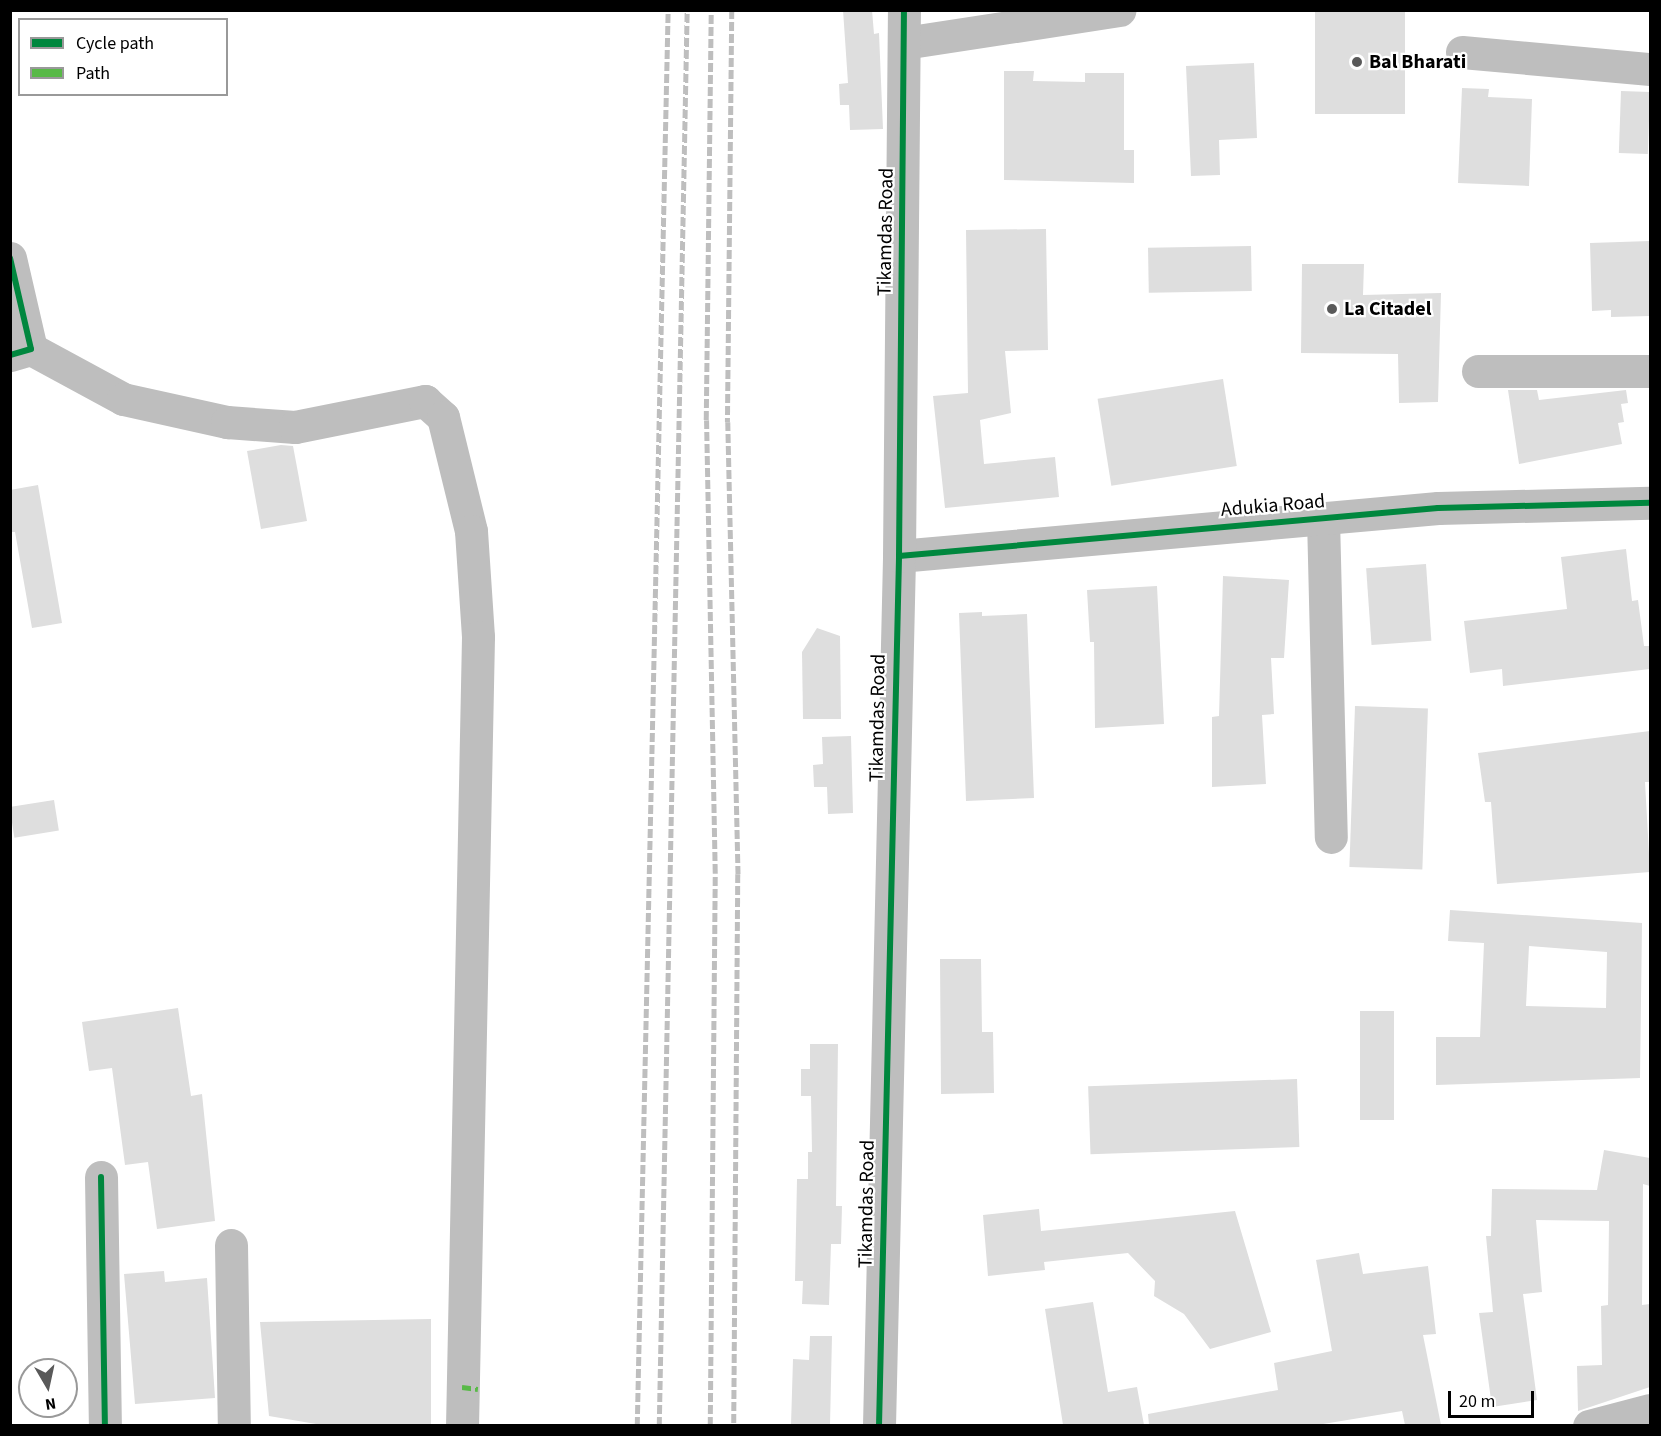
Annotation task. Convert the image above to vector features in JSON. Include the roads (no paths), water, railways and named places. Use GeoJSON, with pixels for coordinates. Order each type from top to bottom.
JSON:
{"type":"FeatureCollection","features":[{"type":"Feature","properties":{"kind":"street","name":"Tikamdas Road"},"geometry":{"type":"LineString","coordinates":[[879,1425],[899,556],[904,10]]}},
{"type":"Feature","properties":{"kind":"street"},"geometry":{"type":"LineString","coordinates":[[904,43],[1119,10]]}},
{"type":"Feature","properties":{"kind":"street"},"geometry":{"type":"LineString","coordinates":[[1462,52],[1650,69]]}},
{"type":"Feature","properties":{"kind":"street"},"geometry":{"type":"LineString","coordinates":[[10,258],[21,352],[123,399],[227,422],[295,427],[425,401],[443,417],[471,531],[478,637],[462,1425]]}},
{"type":"Feature","properties":{"kind":"street"},"geometry":{"type":"LineString","coordinates":[[1478,371],[1650,371]]}},
{"type":"Feature","properties":{"kind":"street","name":"Adukia Road"},"geometry":{"type":"LineString","coordinates":[[899,556],[1438,508],[1650,503]]}},
{"type":"Feature","properties":{"kind":"street"},"geometry":{"type":"LineString","coordinates":[[1323,518],[1331,837]]}},
{"type":"Feature","properties":{"kind":"street"},"geometry":{"type":"LineString","coordinates":[[101,1177],[105,1425]]}},
{"type":"Feature","properties":{"kind":"street"},"geometry":{"type":"LineString","coordinates":[[231,1245],[234,1425]]}},
{"type":"Feature","properties":{"kind":"street"},"geometry":{"type":"LineString","coordinates":[[1588,1425],[1649,1412]]}},
{"type":"Feature","properties":{"kind":"railway"},"geometry":{"type":"LineString","coordinates":[[637,1426],[668,10]]}},
{"type":"Feature","properties":{"kind":"railway"},"geometry":{"type":"LineString","coordinates":[[659,1426],[687,10]]}},
{"type":"Feature","properties":{"kind":"railway"},"geometry":{"type":"LineString","coordinates":[[710,1426],[715,873],[706,420],[711,10]]}},
{"type":"Feature","properties":{"kind":"railway"},"geometry":{"type":"LineString","coordinates":[[732,10],[728,422],[738,874],[734,1426]]}},
{"type":"Feature","properties":{"kind":"place","name":"Bal Bharati"},"geometry":{"type":"Point","coordinates":[1357,62]}},
{"type":"Feature","properties":{"kind":"place","name":"La Citadel"},"geometry":{"type":"Point","coordinates":[1332,309]}}]}
